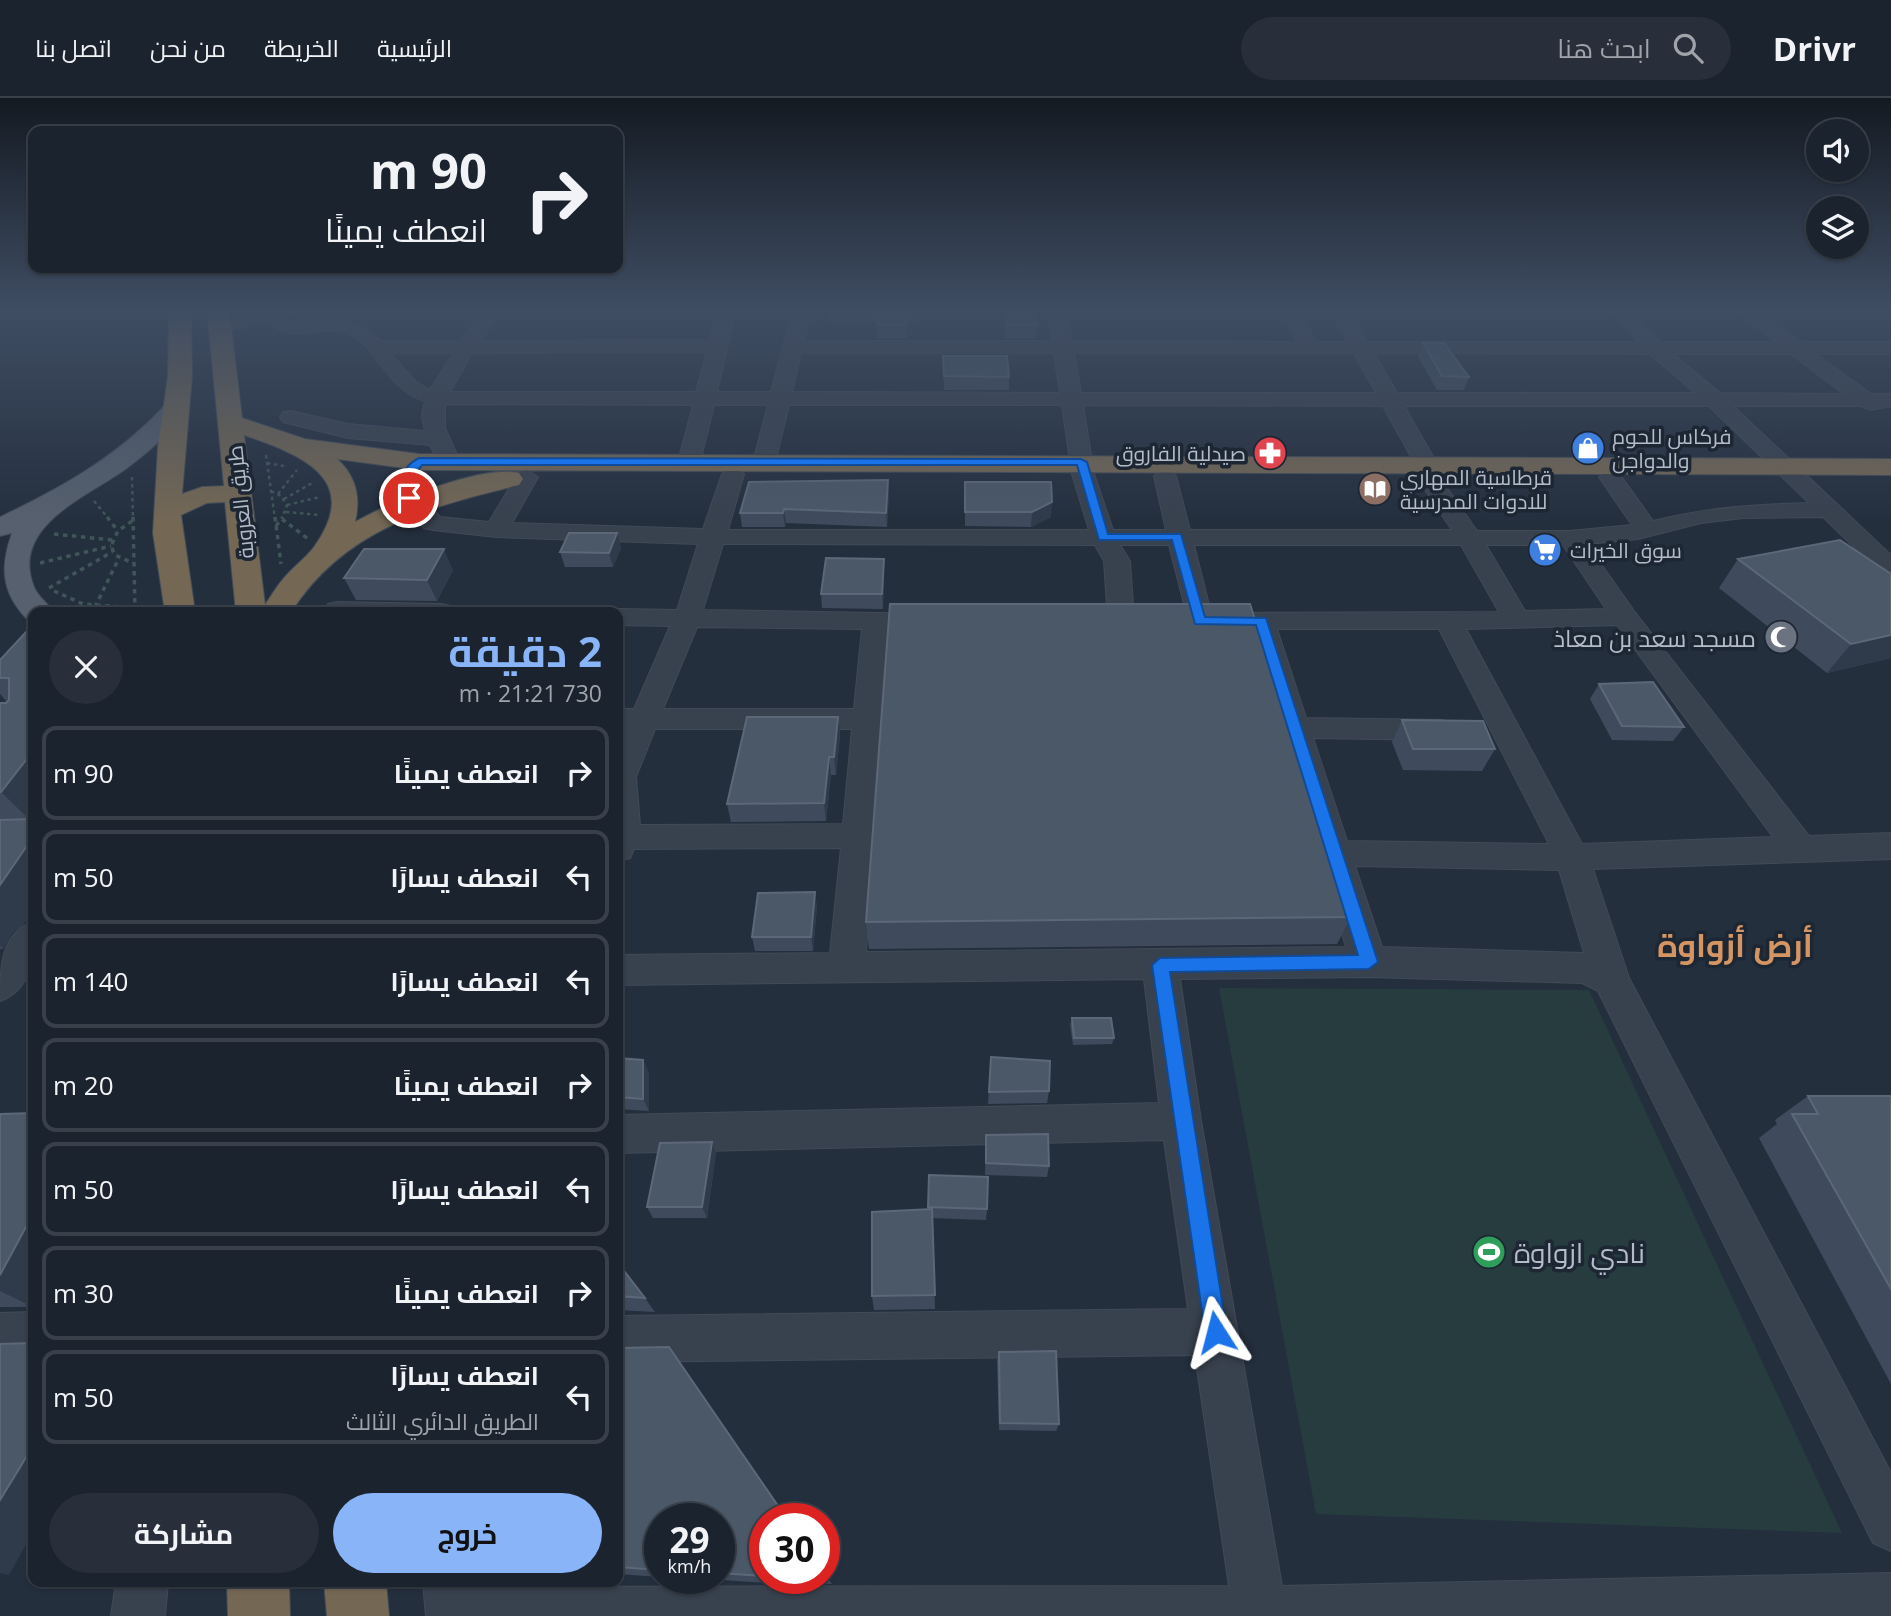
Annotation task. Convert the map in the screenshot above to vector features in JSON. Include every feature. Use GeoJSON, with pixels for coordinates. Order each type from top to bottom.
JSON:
{"type":"FeatureCollection","features":[{"type":"Feature","properties":{"kind":"highway"},"geometry":{"type":"LineString","coordinates":[[179,607],[167,533],[167,511],[180,380]]}},
{"type":"Feature","properties":{"kind":"highway","name":"طريق العروبة"},"geometry":{"type":"LineString","coordinates":[[226,380],[250,607]]}},
{"type":"Feature","properties":{"kind":"highway"},"geometry":{"type":"LineString","coordinates":[[231,422],[264,435],[301,463],[332,467],[346,496],[338,532],[311,544],[282,602]]}},
{"type":"Feature","properties":{"kind":"highway"},"geometry":{"type":"LineString","coordinates":[[301,463],[419,461],[443,451],[689,462],[1427,472],[1790,472],[1891,478]]}},
{"type":"Feature","properties":{"kind":"highway"},"geometry":{"type":"LineString","coordinates":[[415,503],[404,487],[407,474],[419,461]]}},
{"type":"Feature","properties":{"kind":"highway"},"geometry":{"type":"LineString","coordinates":[[311,544],[381,519],[415,503],[470,486],[527,477],[1082,468],[1165,476],[1427,472],[1610,477],[1891,467]]}},
{"type":"Feature","properties":{"kind":"highway"},"geometry":{"type":"LineString","coordinates":[[167,511],[202,495],[239,493]]}},
{"type":"Feature","properties":{"kind":"highway"},"geometry":{"type":"LineString","coordinates":[[258,1587],[259,1616]]}},
{"type":"Feature","properties":{"kind":"highway"},"geometry":{"type":"LineString","coordinates":[[356,1587],[359,1616]]}},
{"type":"Feature","properties":{"kind":"main road"},"geometry":{"type":"LineString","coordinates":[[44,600],[18,593],[13,582],[13,559],[33,523],[67,511],[133,452],[176,408]]}},
{"type":"Feature","properties":{"kind":"main road"},"geometry":{"type":"LineString","coordinates":[[0,528],[67,511]]}},
{"type":"Feature","properties":{"kind":"main road"},"geometry":{"type":"LineString","coordinates":[[0,616],[28,617]]}},
{"type":"Feature","properties":{"kind":"street"},"geometry":{"type":"LineString","coordinates":[[400,380],[406,387],[436,398],[1891,400]]}},
{"type":"Feature","properties":{"kind":"street"},"geometry":{"type":"LineString","coordinates":[[291,417],[443,451],[432,415],[436,398],[448,380]]}},
{"type":"Feature","properties":{"kind":"street"},"geometry":{"type":"LineString","coordinates":[[689,462],[709,380]]}},
{"type":"Feature","properties":{"kind":"street"},"geometry":{"type":"LineString","coordinates":[[764,462],[785,380]]}},
{"type":"Feature","properties":{"kind":"street"},"geometry":{"type":"LineString","coordinates":[[1069,380],[1082,468],[1103,537],[1160,621]]}},
{"type":"Feature","properties":{"kind":"street"},"geometry":{"type":"LineString","coordinates":[[1337,380],[1346,398]]}},
{"type":"Feature","properties":{"kind":"street"},"geometry":{"type":"LineString","coordinates":[[1378,380],[1427,472],[1469,537],[1517,620]]}},
{"type":"Feature","properties":{"kind":"street"},"geometry":{"type":"LineString","coordinates":[[1692,380],[1891,569]]}},
{"type":"Feature","properties":{"kind":"street"},"geometry":{"type":"LineString","coordinates":[[1839,380],[1891,418]]}},
{"type":"Feature","properties":{"kind":"street"},"geometry":{"type":"LineString","coordinates":[[623,761],[631,718],[687,619],[733,474]]}},
{"type":"Feature","properties":{"kind":"street"},"geometry":{"type":"LineString","coordinates":[[1160,621],[1177,536],[1165,476]]}},
{"type":"Feature","properties":{"kind":"street"},"geometry":{"type":"LineString","coordinates":[[496,530],[527,477]]}},
{"type":"Feature","properties":{"kind":"street"},"geometry":{"type":"LineString","coordinates":[[1610,477],[1647,529]]}},
{"type":"Feature","properties":{"kind":"street"},"geometry":{"type":"LineString","coordinates":[[415,503],[433,523],[496,530],[713,537],[1570,538],[1647,529],[1701,516],[1828,510]]}},
{"type":"Feature","properties":{"kind":"street"},"geometry":{"type":"LineString","coordinates":[[1854,535],[1891,536]]}},
{"type":"Feature","properties":{"kind":"street"},"geometry":{"type":"LineString","coordinates":[[1570,538],[1625,617],[1800,849]]}},
{"type":"Feature","properties":{"kind":"street"},"geometry":{"type":"LineString","coordinates":[[623,617],[958,622]]}},
{"type":"Feature","properties":{"kind":"street"},"geometry":{"type":"LineString","coordinates":[[1094,621],[1448,621],[1625,617]]}},
{"type":"Feature","properties":{"kind":"street"},"geometry":{"type":"LineString","coordinates":[[1261,621],[1369,962]]}},
{"type":"Feature","properties":{"kind":"street"},"geometry":{"type":"LineString","coordinates":[[1448,621],[1572,857],[1611,980],[1891,1525]]}},
{"type":"Feature","properties":{"kind":"street"},"geometry":{"type":"LineString","coordinates":[[846,969],[876,622]]}},
{"type":"Feature","properties":{"kind":"street"},"geometry":{"type":"LineString","coordinates":[[631,718],[866,719]]}},
{"type":"Feature","properties":{"kind":"street"},"geometry":{"type":"LineString","coordinates":[[1295,729],[1504,731]]}},
{"type":"Feature","properties":{"kind":"street"},"geometry":{"type":"LineString","coordinates":[[623,802],[623,821]]}},
{"type":"Feature","properties":{"kind":"street"},"geometry":{"type":"LineString","coordinates":[[623,841],[858,836]]}},
{"type":"Feature","properties":{"kind":"street"},"geometry":{"type":"LineString","coordinates":[[1334,853],[1572,857],[1891,846]]}},
{"type":"Feature","properties":{"kind":"street"},"geometry":{"type":"LineString","coordinates":[[4,974],[28,943]]}},
{"type":"Feature","properties":{"kind":"street"},"geometry":{"type":"LineString","coordinates":[[623,970],[1369,962],[1586,968],[1611,980]]}},
{"type":"Feature","properties":{"kind":"street"},"geometry":{"type":"LineString","coordinates":[[1160,965],[1181,1121],[1260,1614]]}},
{"type":"Feature","properties":{"kind":"street"},"geometry":{"type":"LineString","coordinates":[[623,1134],[1181,1121]]}},
{"type":"Feature","properties":{"kind":"street"},"geometry":{"type":"LineString","coordinates":[[623,1339],[1216,1332]]}},
{"type":"Feature","properties":{"kind":"street"},"geometry":{"type":"LineString","coordinates":[[0,1336],[28,1335]]}},
{"type":"Feature","properties":{"kind":"street"},"geometry":{"type":"LineString","coordinates":[[138,1616],[141,1587]]}},
{"type":"Feature","properties":{"kind":"street"},"geometry":{"type":"LineString","coordinates":[[451,1604],[1260,1614],[1891,1600]]}},
{"type":"Feature","properties":{"kind":"path"},"geometry":{"type":"LineString","coordinates":[[264,435],[280,562],[282,602]]}},
{"type":"Feature","properties":{"kind":"path"},"geometry":{"type":"LineString","coordinates":[[133,452],[134,607]]}},
{"type":"Feature","properties":{"kind":"path"},"geometry":{"type":"LineString","coordinates":[[267,463],[301,463]]}},
{"type":"Feature","properties":{"kind":"path"},"geometry":{"type":"LineString","coordinates":[[278,494],[301,463]]}},
{"type":"Feature","properties":{"kind":"path"},"geometry":{"type":"LineString","coordinates":[[312,476],[321,485]]}},
{"type":"Feature","properties":{"kind":"path"},"geometry":{"type":"LineString","coordinates":[[284,499],[317,480]]}},
{"type":"Feature","properties":{"kind":"path"},"geometry":{"type":"LineString","coordinates":[[125,485],[132,482]]}},
{"type":"Feature","properties":{"kind":"path"},"geometry":{"type":"LineString","coordinates":[[271,491],[284,499],[286,505],[286,512],[275,526]]}},
{"type":"Feature","properties":{"kind":"path"},"geometry":{"type":"LineString","coordinates":[[47,541],[67,511],[106,494]]}},
{"type":"Feature","properties":{"kind":"path"},"geometry":{"type":"LineString","coordinates":[[286,505],[327,496]]}},
{"type":"Feature","properties":{"kind":"path"},"geometry":{"type":"LineString","coordinates":[[93,501],[118,531]]}},
{"type":"Feature","properties":{"kind":"path"},"geometry":{"type":"LineString","coordinates":[[321,524],[327,509]]}},
{"type":"Feature","properties":{"kind":"path"},"geometry":{"type":"LineString","coordinates":[[286,512],[325,516]]}},
{"type":"Feature","properties":{"kind":"path"},"geometry":{"type":"LineString","coordinates":[[282,519],[311,544]]}},
{"type":"Feature","properties":{"kind":"path"},"geometry":{"type":"LineString","coordinates":[[132,520],[118,531],[111,546],[112,552],[119,558],[133,563]]}},
{"type":"Feature","properties":{"kind":"path"},"geometry":{"type":"LineString","coordinates":[[53,534],[112,540]]}},
{"type":"Feature","properties":{"kind":"path"},"geometry":{"type":"LineString","coordinates":[[40,563],[111,546]]}},
{"type":"Feature","properties":{"kind":"path"},"geometry":{"type":"LineString","coordinates":[[44,600],[112,552]]}},
{"type":"Feature","properties":{"kind":"path"},"geometry":{"type":"LineString","coordinates":[[280,562],[291,555]]}},
{"type":"Feature","properties":{"kind":"path"},"geometry":{"type":"LineString","coordinates":[[40,570],[41,556]]}},
{"type":"Feature","properties":{"kind":"path"},"geometry":{"type":"LineString","coordinates":[[44,600],[68,599],[95,607],[119,558]]}},
{"type":"Feature","properties":{"kind":"path"},"geometry":{"type":"LineString","coordinates":[[44,600],[45,582]]}},
{"type":"Feature","properties":{"kind":"green space","name":"نادي ازواوة"},"geometry":{"type":"Polygon","coordinates":[[[1219,988],[1589,990],[1842,1533],[1316,1514],[1219,988]]]}},
{"type":"Feature","properties":{"kind":"building"},"geometry":{"type":"Polygon","coordinates":[[[888,480],[886,513],[784,509],[783,513],[740,513],[749,482],[888,480]]]}},
{"type":"Feature","properties":{"kind":"building"},"geometry":{"type":"Polygon","coordinates":[[[965,482],[1051,482],[1052,502],[1032,512],[965,512],[965,482]]]}},
{"type":"Feature","properties":{"kind":"building"},"geometry":{"type":"Polygon","coordinates":[[[569,533],[617,533],[609,553],[560,552],[569,533]]]}},
{"type":"Feature","properties":{"kind":"building"},"geometry":{"type":"Polygon","coordinates":[[[1840,540],[1891,574],[1891,635],[1851,644],[1738,559],[1840,540]]]}},
{"type":"Feature","properties":{"kind":"building"},"geometry":{"type":"Polygon","coordinates":[[[364,549],[444,549],[427,580],[344,578],[364,549]]]}},
{"type":"Feature","properties":{"kind":"building"},"geometry":{"type":"Polygon","coordinates":[[[826,558],[884,559],[882,594],[821,594],[826,558]]]}},
{"type":"Feature","properties":{"kind":"building"},"geometry":{"type":"Polygon","coordinates":[[[890,604],[1250,604],[1351,917],[866,922],[890,604]]]}},
{"type":"Feature","properties":{"kind":"building"},"geometry":{"type":"Polygon","coordinates":[[[28,631],[28,757],[1,792],[0,703],[9,700],[9,678],[0,678],[0,660],[28,631]]]}},
{"type":"Feature","properties":{"kind":"building"},"geometry":{"type":"Polygon","coordinates":[[[1653,682],[1684,727],[1622,726],[1599,684],[1653,682]]]}},
{"type":"Feature","properties":{"kind":"building"},"geometry":{"type":"Polygon","coordinates":[[[747,717],[838,717],[834,757],[829,757],[824,803],[727,804],[747,717]]]}},
{"type":"Feature","properties":{"kind":"building"},"geometry":{"type":"Polygon","coordinates":[[[1402,720],[1483,721],[1495,749],[1413,749],[1402,720]]]}},
{"type":"Feature","properties":{"kind":"building"},"geometry":{"type":"Polygon","coordinates":[[[28,819],[28,844],[0,885],[0,820],[28,819]]]}},
{"type":"Feature","properties":{"kind":"building"},"geometry":{"type":"Polygon","coordinates":[[[815,892],[811,937],[752,937],[758,893],[815,892]]]}},
{"type":"Feature","properties":{"kind":"building"},"geometry":{"type":"Polygon","coordinates":[[[1072,1018],[1111,1018],[1114,1038],[1074,1038],[1072,1018]]]}},
{"type":"Feature","properties":{"kind":"building"},"geometry":{"type":"Polygon","coordinates":[[[991,1057],[1050,1061],[1049,1091],[989,1092],[991,1057]]]}},
{"type":"Feature","properties":{"kind":"building"},"geometry":{"type":"Polygon","coordinates":[[[623,1058],[643,1060],[643,1099],[623,1097],[623,1058]]]}},
{"type":"Feature","properties":{"kind":"building"},"geometry":{"type":"Polygon","coordinates":[[[1808,1096],[1891,1096],[1891,1289],[1792,1114],[1818,1114],[1808,1096]]]}},
{"type":"Feature","properties":{"kind":"building"},"geometry":{"type":"Polygon","coordinates":[[[28,1113],[28,1223],[0,1275],[0,1114],[28,1113]]]}},
{"type":"Feature","properties":{"kind":"building"},"geometry":{"type":"Polygon","coordinates":[[[1048,1134],[1049,1166],[986,1163],[986,1135],[1048,1134]]]}},
{"type":"Feature","properties":{"kind":"building"},"geometry":{"type":"Polygon","coordinates":[[[712,1142],[702,1207],[647,1207],[660,1143],[712,1142]]]}},
{"type":"Feature","properties":{"kind":"building"},"geometry":{"type":"Polygon","coordinates":[[[929,1175],[988,1177],[987,1209],[928,1207],[929,1175]]]}},
{"type":"Feature","properties":{"kind":"building"},"geometry":{"type":"Polygon","coordinates":[[[932,1209],[935,1295],[872,1296],[872,1212],[932,1209]]]}},
{"type":"Feature","properties":{"kind":"building"},"geometry":{"type":"Polygon","coordinates":[[[623,1269],[645,1298],[623,1296],[623,1269]]]}},
{"type":"Feature","properties":{"kind":"building"},"geometry":{"type":"Polygon","coordinates":[[[28,1343],[28,1454],[0,1500],[0,1344],[28,1343]]]}},
{"type":"Feature","properties":{"kind":"building"},"geometry":{"type":"Polygon","coordinates":[[[669,1347],[776,1503],[749,1503],[749,1575],[735,1574],[735,1503],[644,1503],[644,1569],[623,1567],[623,1348],[669,1347]]]}},
{"type":"Feature","properties":{"kind":"building"},"geometry":{"type":"Polygon","coordinates":[[[1056,1351],[1059,1424],[1000,1423],[999,1352],[1056,1351]]]}},
{"type":"Feature","properties":{"kind":"place","name":"فركاس للحوم والدواجن"},"geometry":{"type":"Point","coordinates":[1588,448]}},
{"type":"Feature","properties":{"kind":"place","name":"صيدلية الفاروق"},"geometry":{"type":"Point","coordinates":[1270,453]}},
{"type":"Feature","properties":{"kind":"place","name":"قرطاسية المهاري للادوات المدرسية"},"geometry":{"type":"Point","coordinates":[1375,489]}},
{"type":"Feature","properties":{"kind":"place","name":"سوق الخيرات"},"geometry":{"type":"Point","coordinates":[1545,550]}},
{"type":"Feature","properties":{"kind":"place","name":"مسجد سعد بن معاذ"},"geometry":{"type":"Point","coordinates":[1781,637]}},
{"type":"Feature","properties":{"kind":"place","name":"نادي ازواوة"},"geometry":{"type":"Point","coordinates":[1489,1252]}},
{"type":"Feature","properties":{"kind":"district","name":"أرض أزواوة"},"geometry":{"type":"Point","coordinates":[1735,944]}},
{"type":"Feature","properties":{"kind":"route"},"geometry":{"type":"LineString","coordinates":[[409,498],[405,493],[405,481],[407,474],[419,461],[1081,462],[1103,537],[1177,536],[1200,621],[1261,621],[1369,962],[1160,965],[1181,1121],[1216,1332]]}}]}
